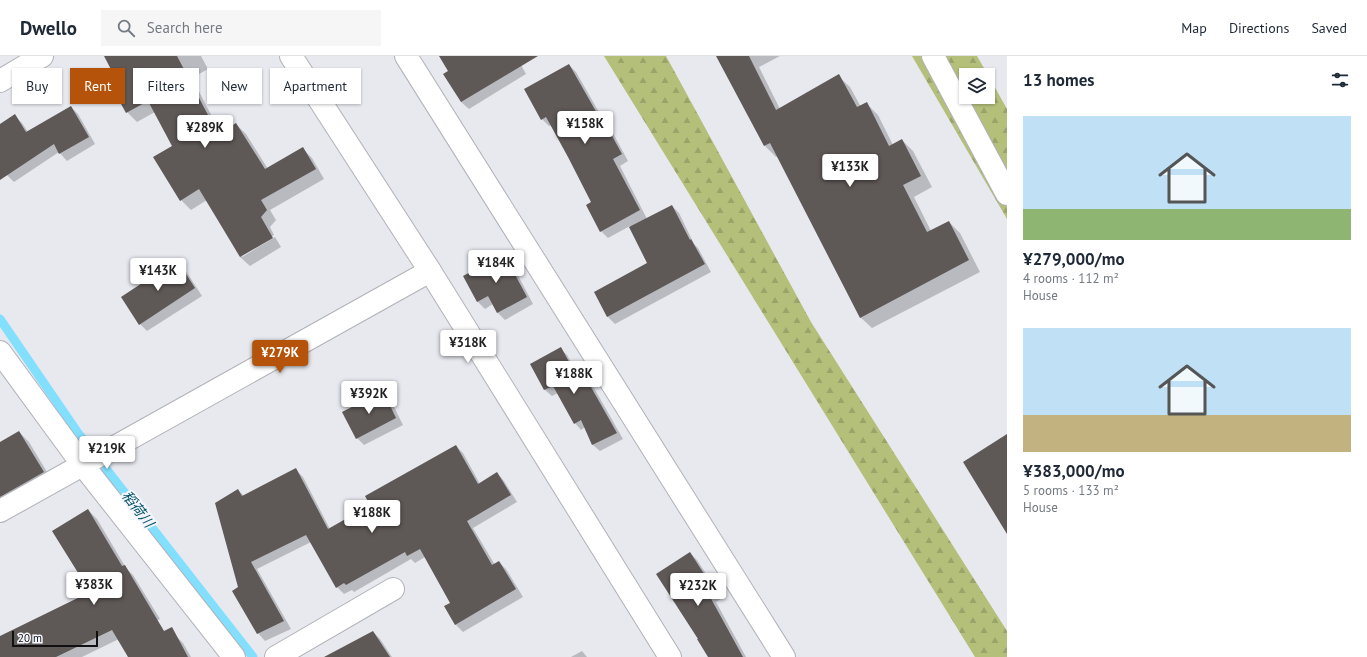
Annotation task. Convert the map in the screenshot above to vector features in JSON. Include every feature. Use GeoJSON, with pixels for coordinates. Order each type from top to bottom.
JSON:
{"type":"FeatureCollection","features":[{"type":"Feature","properties":{"kind":"street"},"geometry":{"type":"LineString","coordinates":[[0,81],[42,56]]}},
{"type":"Feature","properties":{"kind":"street"},"geometry":{"type":"LineString","coordinates":[[291,56],[430,271],[670,657]]}},
{"type":"Feature","properties":{"kind":"street"},"geometry":{"type":"LineString","coordinates":[[406,56],[784,657]]}},
{"type":"Feature","properties":{"kind":"street"},"geometry":{"type":"LineString","coordinates":[[933,56],[1007,194]]}},
{"type":"Feature","properties":{"kind":"street"},"geometry":{"type":"LineString","coordinates":[[0,511],[430,271]]}},
{"type":"Feature","properties":{"kind":"street"},"geometry":{"type":"LineString","coordinates":[[0,352],[83,464],[234,657]]}},
{"type":"Feature","properties":{"kind":"street"},"geometry":{"type":"LineString","coordinates":[[276,657],[394,589]]}},
{"type":"Feature","properties":{"kind":"green space"},"geometry":{"type":"Polygon","coordinates":[[[604,56],[666,56],[811,322],[1007,631],[1007,657],[975,657],[604,56]]]}},
{"type":"Feature","properties":{"kind":"green space"},"geometry":{"type":"Polygon","coordinates":[[[912,56],[977,56],[984,68],[959,68],[959,104],[995,104],[995,88],[1007,109],[1007,219],[912,56]]]}},
{"type":"Feature","properties":{"kind":"building"},"geometry":{"type":"Polygon","coordinates":[[[104,56],[177,56],[183,68],[133,68],[133,104],[142,104],[126,113],[121,104],[125,104],[125,68],[110,68],[104,56]]]}},
{"type":"Feature","properties":{"kind":"building"},"geometry":{"type":"Polygon","coordinates":[[[439,56],[538,56],[461,102],[443,74],[448,71],[439,56]]]}},
{"type":"Feature","properties":{"kind":"building"},"geometry":{"type":"Polygon","coordinates":[[[716,56],[749,56],[776,110],[839,74],[857,107],[867,102],[889,146],[902,139],[921,176],[903,185],[927,232],[949,221],[969,260],[860,318],[770,143],[764,146],[716,56]]]}},
{"type":"Feature","properties":{"kind":"building"},"geometry":{"type":"Polygon","coordinates":[[[569,64],[598,115],[600,114],[622,154],[613,159],[640,210],[600,232],[586,205],[591,202],[568,157],[546,117],[541,120],[524,89],[569,64]]]}},
{"type":"Feature","properties":{"kind":"building"},"geometry":{"type":"Polygon","coordinates":[[[199,98],[218,134],[236,123],[265,169],[303,147],[316,169],[261,200],[267,210],[261,217],[273,238],[240,257],[199,189],[180,201],[153,157],[172,146],[150,104],[199,104],[199,98]]]}},
{"type":"Feature","properties":{"kind":"building"},"geometry":{"type":"Polygon","coordinates":[[[71,106],[89,137],[59,154],[54,144],[0,180],[0,124],[15,114],[26,132],[71,106]]]}},
{"type":"Feature","properties":{"kind":"building"},"geometry":{"type":"Polygon","coordinates":[[[672,205],[690,240],[691,239],[705,264],[607,317],[594,292],[647,263],[629,227],[672,205]]]}},
{"type":"Feature","properties":{"kind":"building"},"geometry":{"type":"Polygon","coordinates":[[[504,254],[527,297],[497,313],[488,296],[477,302],[463,276],[504,254]]]}},
{"type":"Feature","properties":{"kind":"building"},"geometry":{"type":"Polygon","coordinates":[[[177,260],[195,288],[139,325],[121,297],[177,260]]]}},
{"type":"Feature","properties":{"kind":"building"},"geometry":{"type":"Polygon","coordinates":[[[561,347],[581,384],[587,380],[617,433],[592,445],[581,420],[574,424],[553,386],[544,390],[530,364],[561,347]]]}},
{"type":"Feature","properties":{"kind":"building"},"geometry":{"type":"Polygon","coordinates":[[[383,391],[396,418],[356,439],[342,412],[383,391]]]}},
{"type":"Feature","properties":{"kind":"building"},"geometry":{"type":"Polygon","coordinates":[[[19,431],[44,472],[0,497],[0,442],[19,431]]]}},
{"type":"Feature","properties":{"kind":"building"},"geometry":{"type":"Polygon","coordinates":[[[1007,434],[1007,534],[963,462],[1007,434]]]}},
{"type":"Feature","properties":{"kind":"building"},"geometry":{"type":"Polygon","coordinates":[[[456,445],[478,484],[497,472],[511,495],[467,521],[492,565],[499,561],[516,589],[455,625],[444,606],[450,603],[420,549],[407,556],[405,552],[346,585],[344,583],[336,588],[306,535],[251,562],[284,621],[257,634],[232,591],[238,587],[215,503],[238,489],[242,496],[296,468],[328,529],[370,505],[365,496],[456,445]]]}},
{"type":"Feature","properties":{"kind":"building"},"geometry":{"type":"Polygon","coordinates":[[[88,509],[122,566],[125,565],[164,631],[172,627],[188,657],[128,657],[112,630],[56,657],[0,657],[0,636],[90,592],[52,531],[88,509]]]}},
{"type":"Feature","properties":{"kind":"building"},"geometry":{"type":"Polygon","coordinates":[[[690,552],[715,591],[709,595],[743,657],[708,657],[656,574],[690,552]]]}},
{"type":"Feature","properties":{"kind":"building"},"geometry":{"type":"Polygon","coordinates":[[[373,631],[390,657],[324,657],[373,631]]]}},
{"type":"Feature","properties":{"kind":"waterway","name":"稻荷川"},"geometry":{"type":"LineString","coordinates":[[0,319],[78,433],[253,657]]}}]}
